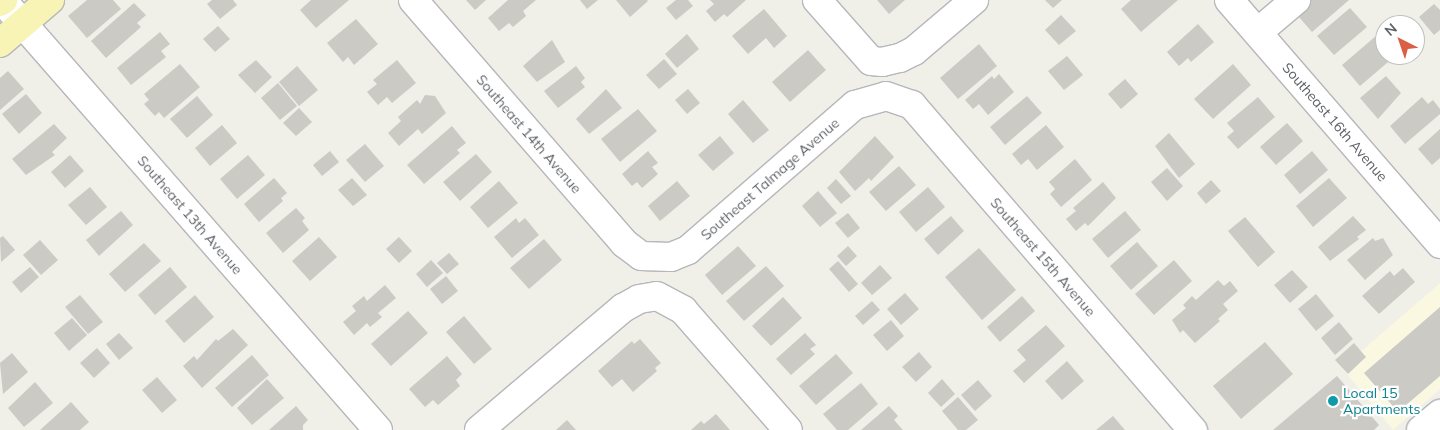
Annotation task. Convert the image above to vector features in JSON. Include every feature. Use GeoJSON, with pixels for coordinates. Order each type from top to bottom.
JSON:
{"type":"FeatureCollection","features":[{"type":"Feature","properties":{"kind":"main road"},"geometry":{"type":"LineString","coordinates":[[0,43],[50,0]]}},
{"type":"Feature","properties":{"kind":"street","name":"Southeast 14th Avenue"},"geometry":{"type":"LineString","coordinates":[[413,0],[624,243],[641,256],[653,257]]}},
{"type":"Feature","properties":{"kind":"street"},"geometry":{"type":"LineString","coordinates":[[817,0],[871,61],[882,62],[900,58],[914,51],[974,0]]}},
{"type":"Feature","properties":{"kind":"street","name":"Southeast 16th Avenue"},"geometry":{"type":"LineString","coordinates":[[1229,0],[1440,244]]}},
{"type":"Feature","properties":{"kind":"street"},"geometry":{"type":"LineString","coordinates":[[1258,32],[1296,0]]}},
{"type":"Feature","properties":{"kind":"street","name":"Southeast 13th Avenue"},"geometry":{"type":"LineString","coordinates":[[2,1],[378,430]]}},
{"type":"Feature","properties":{"kind":"street","name":"Southeast Talmage Avenue"},"geometry":{"type":"LineString","coordinates":[[653,257],[671,257],[688,250],[855,105],[886,96]]}},
{"type":"Feature","properties":{"kind":"street","name":"Southeast 15th Avenue"},"geometry":{"type":"LineString","coordinates":[[886,96],[912,105],[1193,430]]}},
{"type":"Feature","properties":{"kind":"street"},"geometry":{"type":"LineString","coordinates":[[479,430],[623,308],[639,300],[657,296],[683,310],[788,430]]}},
{"type":"Feature","properties":{"kind":"street"},"geometry":{"type":"LineString","coordinates":[[1421,430],[1440,414]]}},
{"type":"Feature","properties":{"kind":"shaded area"},"geometry":{"type":"Polygon","coordinates":[[[1440,283],[1440,389],[1393,430],[1342,368],[1440,283]]]}},
{"type":"Feature","properties":{"kind":"building"},"geometry":{"type":"Polygon","coordinates":[[[87,0],[113,0],[121,9],[87,38],[68,16],[87,0]]]}},
{"type":"Feature","properties":{"kind":"building"},"geometry":{"type":"Polygon","coordinates":[[[212,0],[233,0],[237,5],[220,19],[207,4],[212,0]]]}},
{"type":"Feature","properties":{"kind":"building"},"geometry":{"type":"Polygon","coordinates":[[[311,0],[349,0],[316,28],[300,10],[311,0]]]}},
{"type":"Feature","properties":{"kind":"building"},"geometry":{"type":"Polygon","coordinates":[[[466,0],[486,0],[475,10],[466,0]]]}},
{"type":"Feature","properties":{"kind":"building"},"geometry":{"type":"Polygon","coordinates":[[[508,0],[536,0],[523,11],[526,16],[513,27],[509,23],[499,31],[488,18],[508,0]]]}},
{"type":"Feature","properties":{"kind":"building"},"geometry":{"type":"Polygon","coordinates":[[[580,0],[598,0],[587,9],[580,0]]]}},
{"type":"Feature","properties":{"kind":"building"},"geometry":{"type":"Polygon","coordinates":[[[616,0],[647,0],[648,1],[630,17],[616,0]]]}},
{"type":"Feature","properties":{"kind":"building"},"geometry":{"type":"Polygon","coordinates":[[[676,0],[688,0],[693,6],[676,20],[666,8],[676,0]]]}},
{"type":"Feature","properties":{"kind":"building"},"geometry":{"type":"Polygon","coordinates":[[[710,0],[746,0],[727,17],[724,14],[715,22],[706,11],[714,4],[710,0]]]}},
{"type":"Feature","properties":{"kind":"building"},"geometry":{"type":"Polygon","coordinates":[[[877,0],[905,0],[889,14],[877,0]]]}},
{"type":"Feature","properties":{"kind":"building"},"geometry":{"type":"Polygon","coordinates":[[[1045,0],[1062,0],[1053,8],[1045,0]]]}},
{"type":"Feature","properties":{"kind":"building"},"geometry":{"type":"Polygon","coordinates":[[[1131,0],[1178,0],[1141,32],[1121,9],[1131,0]]]}},
{"type":"Feature","properties":{"kind":"building"},"geometry":{"type":"Polygon","coordinates":[[[1303,0],[1349,0],[1312,32],[1292,9],[1303,0]]]}},
{"type":"Feature","properties":{"kind":"building"},"geometry":{"type":"Polygon","coordinates":[[[134,3],[146,15],[137,23],[141,27],[106,58],[91,41],[134,3]]]}},
{"type":"Feature","properties":{"kind":"building"},"geometry":{"type":"Polygon","coordinates":[[[1434,4],[1440,10],[1440,30],[1434,35],[1425,24],[1425,15],[1421,15],[1434,4]]]}},
{"type":"Feature","properties":{"kind":"building"},"geometry":{"type":"Polygon","coordinates":[[[1350,8],[1367,27],[1334,55],[1317,36],[1350,8]]]}},
{"type":"Feature","properties":{"kind":"building"},"geometry":{"type":"Polygon","coordinates":[[[764,9],[787,36],[774,48],[766,38],[748,54],[732,36],[764,9]]]}},
{"type":"Feature","properties":{"kind":"building"},"geometry":{"type":"Polygon","coordinates":[[[1061,15],[1076,31],[1059,45],[1045,30],[1061,15]]]}},
{"type":"Feature","properties":{"kind":"building"},"geometry":{"type":"Polygon","coordinates":[[[356,19],[378,44],[354,65],[348,57],[343,62],[327,43],[356,19]]]}},
{"type":"Feature","properties":{"kind":"building"},"geometry":{"type":"Polygon","coordinates":[[[1198,24],[1214,42],[1191,62],[1188,58],[1179,66],[1167,52],[1198,24]]]}},
{"type":"Feature","properties":{"kind":"building"},"geometry":{"type":"Polygon","coordinates":[[[218,26],[230,39],[215,52],[203,39],[218,26]]]}},
{"type":"Feature","properties":{"kind":"building"},"geometry":{"type":"Polygon","coordinates":[[[160,32],[170,44],[161,51],[166,57],[131,85],[117,68],[160,32]]]}},
{"type":"Feature","properties":{"kind":"building"},"geometry":{"type":"Polygon","coordinates":[[[687,34],[699,49],[677,68],[665,54],[687,34]]]}},
{"type":"Feature","properties":{"kind":"building"},"geometry":{"type":"Polygon","coordinates":[[[1375,37],[1375,65],[1385,65],[1360,86],[1342,65],[1375,37]]]}},
{"type":"Feature","properties":{"kind":"building"},"geometry":{"type":"Polygon","coordinates":[[[552,40],[565,62],[537,82],[523,66],[552,40]]]}},
{"type":"Feature","properties":{"kind":"building"},"geometry":{"type":"Polygon","coordinates":[[[979,44],[997,66],[958,99],[940,78],[979,44]]]}},
{"type":"Feature","properties":{"kind":"building"},"geometry":{"type":"Polygon","coordinates":[[[808,50],[826,70],[790,102],[772,82],[808,50]]]}},
{"type":"Feature","properties":{"kind":"building"},"geometry":{"type":"Polygon","coordinates":[[[1067,56],[1083,75],[1064,90],[1048,71],[1067,56]]]}},
{"type":"Feature","properties":{"kind":"building"},"geometry":{"type":"Polygon","coordinates":[[[664,59],[677,74],[659,89],[646,75],[664,59]]]}},
{"type":"Feature","properties":{"kind":"building"},"geometry":{"type":"Polygon","coordinates":[[[256,60],[272,77],[255,93],[238,75],[256,60]]]}},
{"type":"Feature","properties":{"kind":"building"},"geometry":{"type":"Polygon","coordinates":[[[397,60],[416,83],[392,103],[387,97],[378,105],[367,92],[377,84],[373,80],[397,60]]]}},
{"type":"Feature","properties":{"kind":"building"},"geometry":{"type":"Polygon","coordinates":[[[180,64],[200,87],[164,118],[159,112],[155,116],[144,104],[149,100],[144,94],[180,64]]]}},
{"type":"Feature","properties":{"kind":"building"},"geometry":{"type":"Polygon","coordinates":[[[1233,64],[1251,85],[1213,119],[1194,99],[1233,64]]]}},
{"type":"Feature","properties":{"kind":"building"},"geometry":{"type":"Polygon","coordinates":[[[297,66],[318,90],[299,106],[279,82],[297,66]]]}},
{"type":"Feature","properties":{"kind":"building"},"geometry":{"type":"Polygon","coordinates":[[[576,66],[585,78],[581,82],[585,87],[558,108],[544,91],[576,66]]]}},
{"type":"Feature","properties":{"kind":"building"},"geometry":{"type":"Polygon","coordinates":[[[8,71],[24,89],[0,110],[0,78],[8,71]]]}},
{"type":"Feature","properties":{"kind":"building"},"geometry":{"type":"Polygon","coordinates":[[[999,74],[1014,92],[988,115],[979,104],[973,109],[965,100],[992,76],[994,79],[999,74]]]}},
{"type":"Feature","properties":{"kind":"building"},"geometry":{"type":"Polygon","coordinates":[[[1386,76],[1401,93],[1378,119],[1360,98],[1386,76]]]}},
{"type":"Feature","properties":{"kind":"building"},"geometry":{"type":"Polygon","coordinates":[[[1125,79],[1138,94],[1121,109],[1108,94],[1125,79]]]}},
{"type":"Feature","properties":{"kind":"building"},"geometry":{"type":"Polygon","coordinates":[[[278,83],[297,106],[280,120],[261,98],[278,83]]]}},
{"type":"Feature","properties":{"kind":"building"},"geometry":{"type":"Polygon","coordinates":[[[606,89],[622,108],[589,134],[576,119],[606,89]]]}},
{"type":"Feature","properties":{"kind":"building"},"geometry":{"type":"Polygon","coordinates":[[[688,89],[700,103],[687,114],[675,100],[688,89]]]}},
{"type":"Feature","properties":{"kind":"building"},"geometry":{"type":"Polygon","coordinates":[[[26,94],[42,113],[19,134],[2,114],[26,94]]]}},
{"type":"Feature","properties":{"kind":"building"},"geometry":{"type":"Polygon","coordinates":[[[425,95],[435,96],[446,113],[422,134],[418,129],[399,146],[388,133],[401,121],[398,117],[417,100],[420,104],[425,95]]]}},
{"type":"Feature","properties":{"kind":"building"},"geometry":{"type":"Polygon","coordinates":[[[197,96],[213,115],[187,138],[170,119],[197,96]]]}},
{"type":"Feature","properties":{"kind":"building"},"geometry":{"type":"Polygon","coordinates":[[[1027,96],[1042,113],[1005,145],[990,127],[1027,96]]]}},
{"type":"Feature","properties":{"kind":"building"},"geometry":{"type":"Polygon","coordinates":[[[1258,97],[1275,117],[1238,149],[1227,137],[1234,131],[1227,123],[1258,97]]]}},
{"type":"Feature","properties":{"kind":"building"},"geometry":{"type":"Polygon","coordinates":[[[1422,97],[1428,104],[1433,100],[1440,109],[1440,114],[1405,144],[1390,126],[1422,97]]]}},
{"type":"Feature","properties":{"kind":"building"},"geometry":{"type":"Polygon","coordinates":[[[743,100],[769,130],[753,143],[728,114],[743,100]]]}},
{"type":"Feature","properties":{"kind":"building"},"geometry":{"type":"Polygon","coordinates":[[[299,108],[312,122],[296,136],[283,123],[299,108]]]}},
{"type":"Feature","properties":{"kind":"building"},"geometry":{"type":"Polygon","coordinates":[[[638,109],[657,131],[620,162],[601,139],[638,109]]]}},
{"type":"Feature","properties":{"kind":"building"},"geometry":{"type":"Polygon","coordinates":[[[1287,123],[1303,141],[1276,165],[1260,147],[1287,123]]]}},
{"type":"Feature","properties":{"kind":"building"},"geometry":{"type":"Polygon","coordinates":[[[54,124],[67,138],[52,152],[55,155],[26,175],[12,159],[54,124]]]}},
{"type":"Feature","properties":{"kind":"building"},"geometry":{"type":"Polygon","coordinates":[[[222,125],[237,143],[210,166],[195,148],[222,125]]]}},
{"type":"Feature","properties":{"kind":"building"},"geometry":{"type":"Polygon","coordinates":[[[1046,125],[1064,147],[1037,170],[1028,159],[1021,165],[1012,154],[1046,125]]]}},
{"type":"Feature","properties":{"kind":"building"},"geometry":{"type":"Polygon","coordinates":[[[452,126],[466,143],[457,150],[460,153],[424,184],[407,165],[452,126]]]}},
{"type":"Feature","properties":{"kind":"building"},"geometry":{"type":"Polygon","coordinates":[[[1440,129],[1440,158],[1432,165],[1418,149],[1440,129]]]}},
{"type":"Feature","properties":{"kind":"building"},"geometry":{"type":"Polygon","coordinates":[[[1169,133],[1195,164],[1179,178],[1155,146],[1169,133]]]}},
{"type":"Feature","properties":{"kind":"building"},"geometry":{"type":"Polygon","coordinates":[[[720,136],[734,153],[713,171],[698,155],[720,136]]]}},
{"type":"Feature","properties":{"kind":"building"},"geometry":{"type":"Polygon","coordinates":[[[875,136],[894,157],[871,181],[869,178],[855,191],[839,172],[875,136]]]}},
{"type":"Feature","properties":{"kind":"building"},"geometry":{"type":"Polygon","coordinates":[[[365,144],[384,166],[365,182],[346,160],[365,144]]]}},
{"type":"Feature","properties":{"kind":"building"},"geometry":{"type":"Polygon","coordinates":[[[330,151],[339,162],[322,176],[313,165],[330,151]]]}},
{"type":"Feature","properties":{"kind":"building"},"geometry":{"type":"Polygon","coordinates":[[[648,151],[658,163],[652,167],[658,174],[642,188],[637,182],[632,186],[622,174],[648,151]]]}},
{"type":"Feature","properties":{"kind":"building"},"geometry":{"type":"Polygon","coordinates":[[[1312,151],[1328,170],[1300,194],[1284,175],[1312,151]]]}},
{"type":"Feature","properties":{"kind":"building"},"geometry":{"type":"Polygon","coordinates":[[[476,154],[492,172],[460,201],[443,182],[476,154]]]}},
{"type":"Feature","properties":{"kind":"building"},"geometry":{"type":"Polygon","coordinates":[[[70,155],[84,171],[65,188],[51,172],[70,155]]]}},
{"type":"Feature","properties":{"kind":"building"},"geometry":{"type":"Polygon","coordinates":[[[248,155],[265,175],[237,199],[220,179],[248,155]]]}},
{"type":"Feature","properties":{"kind":"building"},"geometry":{"type":"Polygon","coordinates":[[[1075,159],[1092,180],[1061,207],[1050,194],[1055,189],[1049,182],[1075,159]]]}},
{"type":"Feature","properties":{"kind":"building"},"geometry":{"type":"Polygon","coordinates":[[[899,166],[916,185],[886,211],[869,192],[899,166]]]}},
{"type":"Feature","properties":{"kind":"building"},"geometry":{"type":"Polygon","coordinates":[[[1167,168],[1183,186],[1167,201],[1151,182],[1167,168]]]}},
{"type":"Feature","properties":{"kind":"building"},"geometry":{"type":"Polygon","coordinates":[[[274,178],[287,193],[281,198],[283,201],[259,222],[244,204],[274,178]]]}},
{"type":"Feature","properties":{"kind":"building"},"geometry":{"type":"Polygon","coordinates":[[[352,178],[367,195],[353,206],[338,190],[352,178]]]}},
{"type":"Feature","properties":{"kind":"building"},"geometry":{"type":"Polygon","coordinates":[[[1329,178],[1347,198],[1313,227],[1296,206],[1329,178]]]}},
{"type":"Feature","properties":{"kind":"building"},"geometry":{"type":"Polygon","coordinates":[[[836,179],[851,196],[841,204],[827,188],[836,179]]]}},
{"type":"Feature","properties":{"kind":"building"},"geometry":{"type":"Polygon","coordinates":[[[1211,180],[1221,191],[1206,204],[1197,193],[1211,180]]]}},
{"type":"Feature","properties":{"kind":"building"},"geometry":{"type":"Polygon","coordinates":[[[499,181],[518,203],[488,228],[470,207],[499,181]]]}},
{"type":"Feature","properties":{"kind":"building"},"geometry":{"type":"Polygon","coordinates":[[[677,181],[690,196],[660,221],[648,206],[677,181]]]}},
{"type":"Feature","properties":{"kind":"building"},"geometry":{"type":"Polygon","coordinates":[[[1103,182],[1116,198],[1088,226],[1085,223],[1076,231],[1066,219],[1076,211],[1073,208],[1103,182]]]}},
{"type":"Feature","properties":{"kind":"building"},"geometry":{"type":"Polygon","coordinates":[[[90,187],[107,207],[86,225],[68,205],[90,187]]]}},
{"type":"Feature","properties":{"kind":"building"},"geometry":{"type":"Polygon","coordinates":[[[928,187],[945,207],[916,232],[899,212],[928,187]]]}},
{"type":"Feature","properties":{"kind":"building"},"geometry":{"type":"Polygon","coordinates":[[[818,191],[837,213],[820,227],[802,206],[818,191]]]}},
{"type":"Feature","properties":{"kind":"building"},"geometry":{"type":"Polygon","coordinates":[[[296,208],[305,218],[302,221],[309,230],[283,253],[266,233],[296,208]]]}},
{"type":"Feature","properties":{"kind":"building"},"geometry":{"type":"Polygon","coordinates":[[[121,211],[133,225],[99,256],[86,240],[121,211]]]}},
{"type":"Feature","properties":{"kind":"building"},"geometry":{"type":"Polygon","coordinates":[[[1125,211],[1141,230],[1108,258],[1092,239],[1125,211]]]}},
{"type":"Feature","properties":{"kind":"building"},"geometry":{"type":"Polygon","coordinates":[[[848,213],[860,228],[848,238],[835,223],[848,213]]]}},
{"type":"Feature","properties":{"kind":"building"},"geometry":{"type":"Polygon","coordinates":[[[951,216],[964,231],[938,255],[924,239],[951,216]]]}},
{"type":"Feature","properties":{"kind":"building"},"geometry":{"type":"Polygon","coordinates":[[[1353,216],[1366,230],[1357,237],[1359,239],[1330,261],[1318,247],[1353,216]]]}},
{"type":"Feature","properties":{"kind":"building"},"geometry":{"type":"Polygon","coordinates":[[[1245,217],[1275,252],[1258,267],[1228,231],[1245,217]]]}},
{"type":"Feature","properties":{"kind":"building"},"geometry":{"type":"Polygon","coordinates":[[[516,218],[519,223],[525,218],[539,235],[512,258],[494,237],[516,218]]]}},
{"type":"Feature","properties":{"kind":"building"},"geometry":{"type":"Polygon","coordinates":[[[3,236],[15,250],[1,262],[0,238],[3,236]]]}},
{"type":"Feature","properties":{"kind":"building"},"geometry":{"type":"Polygon","coordinates":[[[319,237],[337,257],[310,281],[292,261],[319,237]]]}},
{"type":"Feature","properties":{"kind":"building"},"geometry":{"type":"Polygon","coordinates":[[[399,237],[412,251],[399,263],[386,249],[399,237]]]}},
{"type":"Feature","properties":{"kind":"building"},"geometry":{"type":"Polygon","coordinates":[[[1373,238],[1375,241],[1383,238],[1393,255],[1365,280],[1347,260],[1373,238]]]}},
{"type":"Feature","properties":{"kind":"building"},"geometry":{"type":"Polygon","coordinates":[[[544,239],[562,260],[529,289],[510,268],[544,239]]]}},
{"type":"Feature","properties":{"kind":"building"},"geometry":{"type":"Polygon","coordinates":[[[40,240],[58,260],[41,275],[23,255],[40,240]]]}},
{"type":"Feature","properties":{"kind":"building"},"geometry":{"type":"Polygon","coordinates":[[[1137,242],[1158,266],[1131,290],[1110,266],[1137,242]]]}},
{"type":"Feature","properties":{"kind":"building"},"geometry":{"type":"Polygon","coordinates":[[[144,243],[161,261],[125,292],[109,274],[144,243]]]}},
{"type":"Feature","properties":{"kind":"building"},"geometry":{"type":"Polygon","coordinates":[[[738,246],[756,266],[722,295],[705,275],[738,246]]]}},
{"type":"Feature","properties":{"kind":"building"},"geometry":{"type":"Polygon","coordinates":[[[848,246],[857,256],[846,266],[837,256],[848,246]]]}},
{"type":"Feature","properties":{"kind":"building"},"geometry":{"type":"Polygon","coordinates":[[[979,248],[1016,290],[982,320],[945,277],[979,248]]]}},
{"type":"Feature","properties":{"kind":"building"},"geometry":{"type":"Polygon","coordinates":[[[449,253],[459,264],[447,274],[437,263],[449,253]]]}},
{"type":"Feature","properties":{"kind":"building"},"geometry":{"type":"Polygon","coordinates":[[[431,260],[443,273],[427,287],[416,274],[431,260]]]}},
{"type":"Feature","properties":{"kind":"building"},"geometry":{"type":"Polygon","coordinates":[[[1174,260],[1192,281],[1154,315],[1135,294],[1174,260]]]}},
{"type":"Feature","properties":{"kind":"building"},"geometry":{"type":"Polygon","coordinates":[[[838,261],[858,284],[849,292],[829,269],[838,261]]]}},
{"type":"Feature","properties":{"kind":"building"},"geometry":{"type":"Polygon","coordinates":[[[880,265],[892,278],[872,295],[861,283],[880,265]]]}},
{"type":"Feature","properties":{"kind":"building"},"geometry":{"type":"Polygon","coordinates":[[[766,266],[784,286],[744,321],[726,301],[766,266]]]}},
{"type":"Feature","properties":{"kind":"building"},"geometry":{"type":"Polygon","coordinates":[[[30,267],[39,277],[21,293],[12,282],[30,267]]]}},
{"type":"Feature","properties":{"kind":"building"},"geometry":{"type":"Polygon","coordinates":[[[170,267],[187,287],[155,315],[138,295],[170,267]]]}},
{"type":"Feature","properties":{"kind":"building"},"geometry":{"type":"Polygon","coordinates":[[[1403,268],[1415,282],[1379,314],[1362,296],[1390,271],[1394,276],[1403,268]]]}},
{"type":"Feature","properties":{"kind":"building"},"geometry":{"type":"Polygon","coordinates":[[[1292,270],[1308,287],[1290,303],[1274,285],[1292,270]]]}},
{"type":"Feature","properties":{"kind":"building"},"geometry":{"type":"Polygon","coordinates":[[[446,276],[458,291],[442,304],[430,289],[446,276]]]}},
{"type":"Feature","properties":{"kind":"building"},"geometry":{"type":"Polygon","coordinates":[[[1218,280],[1224,286],[1230,281],[1238,291],[1223,304],[1228,310],[1218,319],[1220,321],[1195,343],[1183,330],[1180,333],[1172,320],[1186,308],[1183,305],[1192,296],[1196,300],[1218,280]]]}},
{"type":"Feature","properties":{"kind":"building"},"geometry":{"type":"Polygon","coordinates":[[[385,285],[396,298],[378,313],[382,317],[370,327],[367,323],[354,335],[343,322],[356,311],[352,306],[364,296],[367,301],[385,285]]]}},
{"type":"Feature","properties":{"kind":"building"},"geometry":{"type":"Polygon","coordinates":[[[905,293],[919,309],[901,325],[887,309],[905,293]]]}},
{"type":"Feature","properties":{"kind":"building"},"geometry":{"type":"Polygon","coordinates":[[[1316,294],[1334,316],[1316,331],[1298,309],[1316,294]]]}},
{"type":"Feature","properties":{"kind":"building"},"geometry":{"type":"Polygon","coordinates":[[[80,295],[103,322],[88,334],[65,307],[80,295]]]}},
{"type":"Feature","properties":{"kind":"building"},"geometry":{"type":"Polygon","coordinates":[[[195,295],[214,317],[184,343],[165,321],[195,295]]]}},
{"type":"Feature","properties":{"kind":"building"},"geometry":{"type":"Polygon","coordinates":[[[1022,296],[1035,311],[1000,342],[987,327],[1022,296]]]}},
{"type":"Feature","properties":{"kind":"building"},"geometry":{"type":"Polygon","coordinates":[[[783,297],[802,318],[771,346],[752,326],[783,297]]]}},
{"type":"Feature","properties":{"kind":"building"},"geometry":{"type":"Polygon","coordinates":[[[872,301],[880,310],[863,325],[855,316],[872,301]]]}},
{"type":"Feature","properties":{"kind":"building"},"geometry":{"type":"Polygon","coordinates":[[[1440,307],[1440,376],[1398,412],[1364,373],[1440,307]]]}},
{"type":"Feature","properties":{"kind":"building"},"geometry":{"type":"Polygon","coordinates":[[[408,311],[428,333],[391,366],[371,344],[408,311]]]}},
{"type":"Feature","properties":{"kind":"building"},"geometry":{"type":"Polygon","coordinates":[[[464,316],[492,349],[474,364],[446,332],[464,316]]]}},
{"type":"Feature","properties":{"kind":"building"},"geometry":{"type":"Polygon","coordinates":[[[72,318],[87,335],[69,351],[54,333],[72,318]]]}},
{"type":"Feature","properties":{"kind":"building"},"geometry":{"type":"Polygon","coordinates":[[[891,320],[904,336],[887,351],[873,335],[891,320]]]}},
{"type":"Feature","properties":{"kind":"building"},"geometry":{"type":"Polygon","coordinates":[[[1339,322],[1353,339],[1335,355],[1321,338],[1339,322]]]}},
{"type":"Feature","properties":{"kind":"building"},"geometry":{"type":"Polygon","coordinates":[[[1046,325],[1065,346],[1024,383],[1013,371],[1026,360],[1017,350],[1046,325]]]}},
{"type":"Feature","properties":{"kind":"building"},"geometry":{"type":"Polygon","coordinates":[[[233,329],[248,345],[202,388],[183,366],[194,356],[197,360],[216,339],[218,341],[233,329]]]}},
{"type":"Feature","properties":{"kind":"building"},"geometry":{"type":"Polygon","coordinates":[[[119,333],[133,348],[119,360],[106,344],[119,333]]]}},
{"type":"Feature","properties":{"kind":"building"},"geometry":{"type":"Polygon","coordinates":[[[805,333],[816,345],[810,349],[815,354],[791,375],[776,359],[805,333]]]}},
{"type":"Feature","properties":{"kind":"building"},"geometry":{"type":"Polygon","coordinates":[[[640,339],[661,363],[655,368],[657,371],[633,392],[622,379],[612,387],[598,371],[632,341],[634,344],[640,339]]]}},
{"type":"Feature","properties":{"kind":"building"},"geometry":{"type":"Polygon","coordinates":[[[1265,342],[1293,374],[1241,419],[1213,386],[1265,342]]]}},
{"type":"Feature","properties":{"kind":"building"},"geometry":{"type":"Polygon","coordinates":[[[1354,343],[1366,357],[1348,374],[1335,360],[1354,343]]]}},
{"type":"Feature","properties":{"kind":"building"},"geometry":{"type":"Polygon","coordinates":[[[97,348],[110,363],[94,378],[80,363],[97,348]]]}},
{"type":"Feature","properties":{"kind":"building"},"geometry":{"type":"Polygon","coordinates":[[[919,352],[932,367],[916,382],[902,367],[919,352]]]}},
{"type":"Feature","properties":{"kind":"building"},"geometry":{"type":"Polygon","coordinates":[[[12,353],[28,372],[3,394],[0,363],[12,353]]]}},
{"type":"Feature","properties":{"kind":"building"},"geometry":{"type":"Polygon","coordinates":[[[836,354],[853,373],[816,405],[799,386],[836,354]]]}},
{"type":"Feature","properties":{"kind":"building"},"geometry":{"type":"Polygon","coordinates":[[[252,355],[269,375],[232,407],[215,388],[252,355]]]}},
{"type":"Feature","properties":{"kind":"building"},"geometry":{"type":"Polygon","coordinates":[[[447,356],[462,374],[456,380],[460,386],[438,405],[433,400],[425,407],[409,389],[447,356]]]}},
{"type":"Feature","properties":{"kind":"building"},"geometry":{"type":"Polygon","coordinates":[[[1067,361],[1084,381],[1062,400],[1045,381],[1067,361]]]}},
{"type":"Feature","properties":{"kind":"building","name":"Local 15 Apartments"},"geometry":{"type":"Polygon","coordinates":[[[1337,376],[1379,425],[1374,430],[1273,430],[1337,376]]]}},
{"type":"Feature","properties":{"kind":"building"},"geometry":{"type":"Polygon","coordinates":[[[157,377],[177,400],[162,413],[142,390],[157,377]]]}},
{"type":"Feature","properties":{"kind":"building"},"geometry":{"type":"Polygon","coordinates":[[[267,379],[284,398],[252,425],[237,408],[267,379]]]}},
{"type":"Feature","properties":{"kind":"building"},"geometry":{"type":"Polygon","coordinates":[[[942,379],[955,394],[941,407],[928,393],[942,379]]]}},
{"type":"Feature","properties":{"kind":"building"},"geometry":{"type":"Polygon","coordinates":[[[978,380],[992,396],[975,411],[961,395],[978,380]]]}},
{"type":"Feature","properties":{"kind":"building"},"geometry":{"type":"Polygon","coordinates":[[[35,382],[53,403],[24,427],[8,408],[35,382]]]}},
{"type":"Feature","properties":{"kind":"building"},"geometry":{"type":"Polygon","coordinates":[[[861,383],[878,404],[848,430],[837,430],[823,414],[861,383]]]}},
{"type":"Feature","properties":{"kind":"building"},"geometry":{"type":"Polygon","coordinates":[[[958,397],[978,420],[966,430],[958,430],[942,411],[958,397]]]}},
{"type":"Feature","properties":{"kind":"building"},"geometry":{"type":"Polygon","coordinates":[[[71,402],[89,422],[80,430],[40,430],[71,402]]]}},
{"type":"Feature","properties":{"kind":"building"},"geometry":{"type":"Polygon","coordinates":[[[296,406],[308,420],[303,425],[303,430],[269,430],[296,406]]]}},
{"type":"Feature","properties":{"kind":"building"},"geometry":{"type":"Polygon","coordinates":[[[889,406],[898,416],[894,420],[903,430],[861,430],[889,406]]]}},
{"type":"Feature","properties":{"kind":"building"},"geometry":{"type":"Polygon","coordinates":[[[716,414],[730,430],[691,430],[701,421],[704,424],[716,414]]]}},
{"type":"Feature","properties":{"kind":"building"},"geometry":{"type":"Polygon","coordinates":[[[1113,416],[1125,430],[1096,430],[1113,416]]]}},
{"type":"Feature","properties":{"kind":"building"},"geometry":{"type":"Polygon","coordinates":[[[567,420],[576,430],[556,430],[567,420]]]}},
{"type":"Feature","properties":{"kind":"place","name":"Local 15 Apartments"},"geometry":{"type":"Point","coordinates":[1333,401]}}]}
